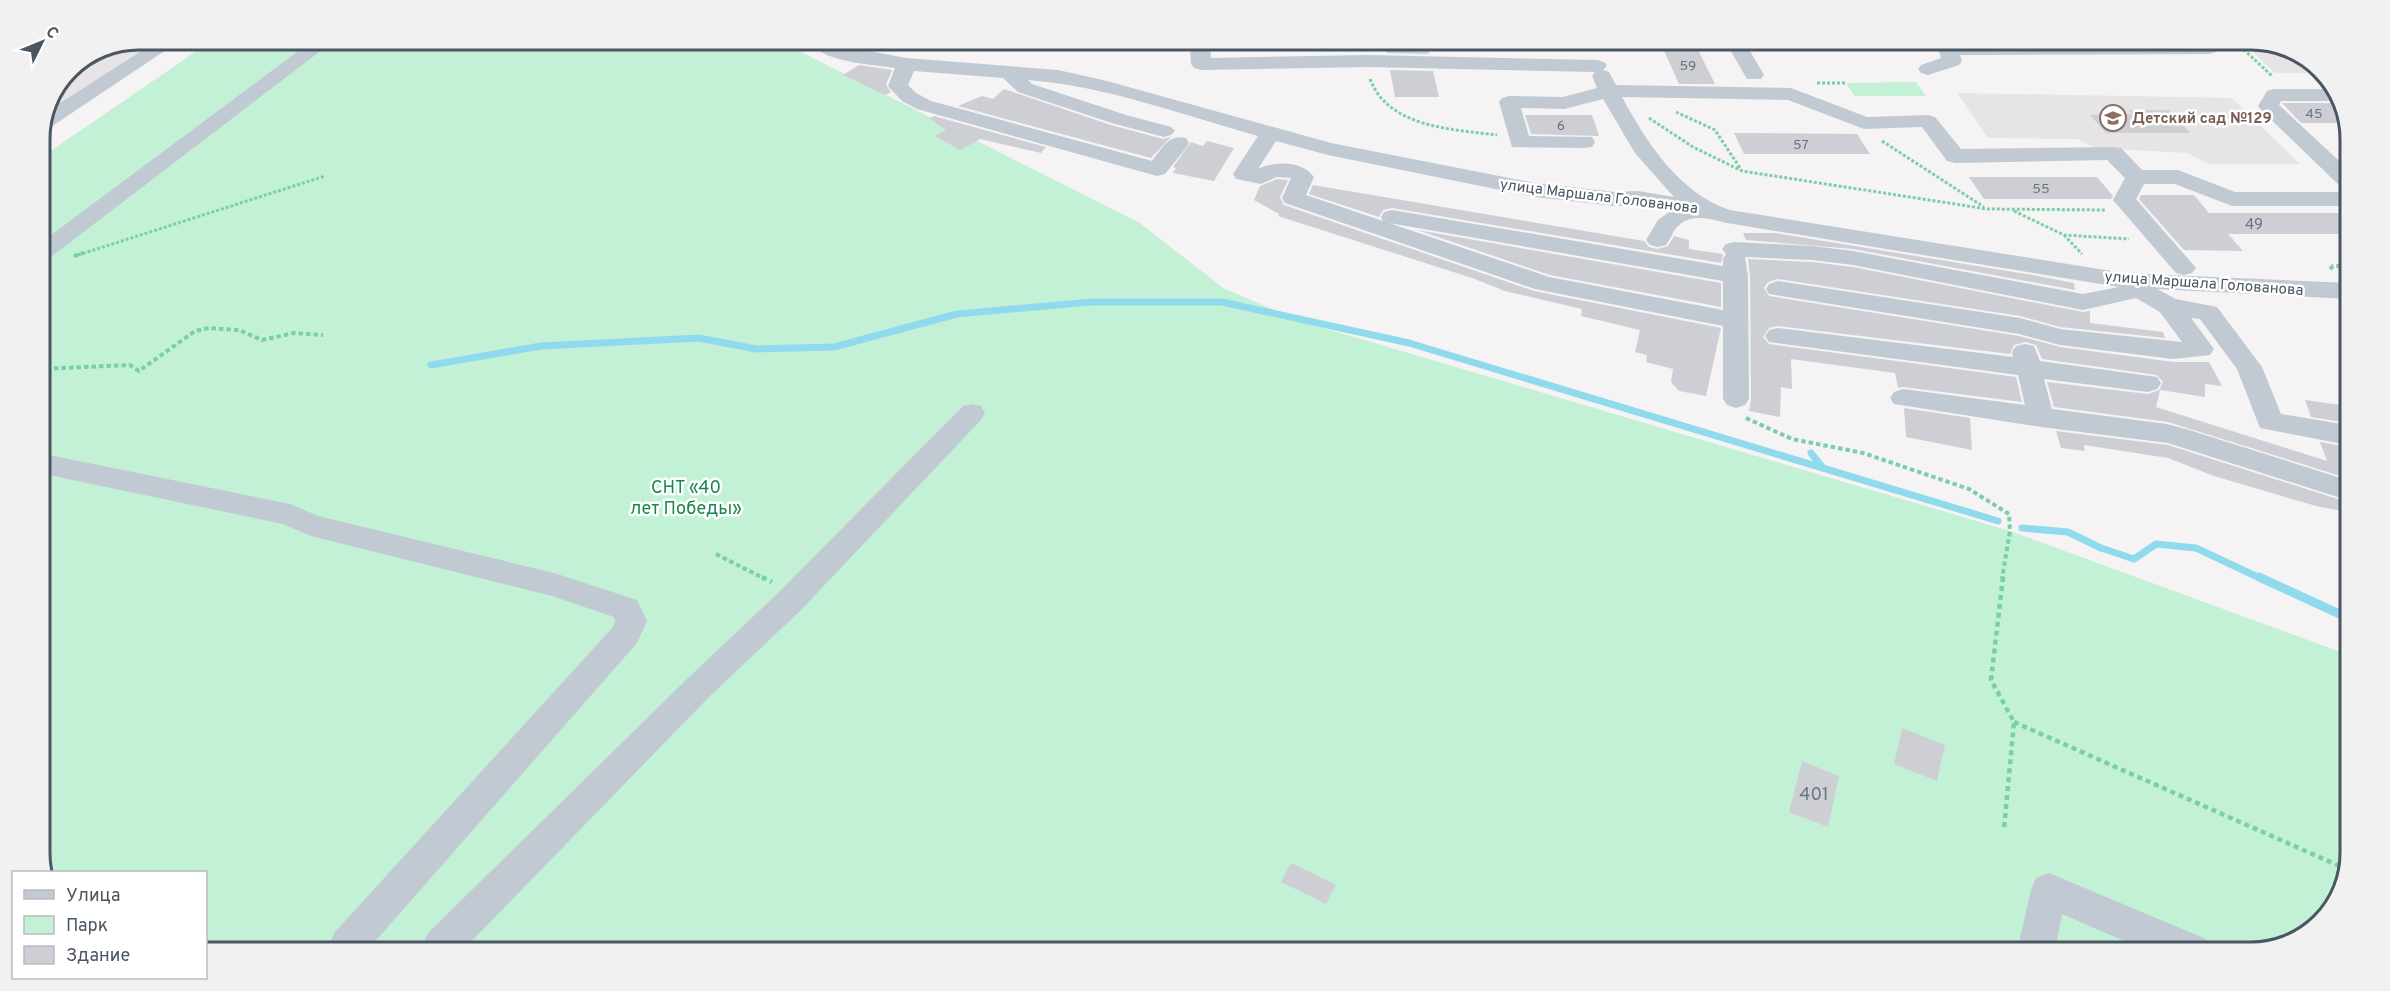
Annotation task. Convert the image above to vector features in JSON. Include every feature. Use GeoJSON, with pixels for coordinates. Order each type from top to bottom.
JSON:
{"type":"FeatureCollection","features":[{"type":"Feature","properties":{"kind":"street"},"geometry":{"type":"LineString","coordinates":[[53,117],[158,50]]}},
{"type":"Feature","properties":{"kind":"street"},"geometry":{"type":"LineString","coordinates":[[50,247],[313,50]]}},
{"type":"Feature","properties":{"kind":"street","name":"улица Маршала Голованова"},"geometry":{"type":"LineString","coordinates":[[834,50],[906,64],[1009,74],[1058,76],[1328,149],[1535,190],[1615,199],[1638,198],[2131,285],[2340,291]]}},
{"type":"Feature","properties":{"kind":"street"},"geometry":{"type":"LineString","coordinates":[[1200,50],[1202,64],[1367,61],[1394,54],[1597,66]]}},
{"type":"Feature","properties":{"kind":"street"},"geometry":{"type":"LineString","coordinates":[[1591,50],[1608,91],[1662,174],[1683,196],[1716,213],[1734,249],[1741,405]]}},
{"type":"Feature","properties":{"kind":"street"},"geometry":{"type":"LineString","coordinates":[[1739,50],[1754,75]]}},
{"type":"Feature","properties":{"kind":"street"},"geometry":{"type":"LineString","coordinates":[[1928,69],[1952,61],[1948,50]]}},
{"type":"Feature","properties":{"kind":"street"},"geometry":{"type":"LineString","coordinates":[[906,64],[898,86],[909,97],[924,105],[1157,169],[1171,137],[1025,88],[1009,74]]}},
{"type":"Feature","properties":{"kind":"street"},"geometry":{"type":"LineString","coordinates":[[1584,142],[1520,142],[1509,102],[1564,102],[1608,91],[1791,94],[1864,123],[1928,121],[1955,156],[2113,153],[2136,177],[2178,177],[2232,199],[2340,199]]}},
{"type":"Feature","properties":{"kind":"street"},"geometry":{"type":"LineString","coordinates":[[2329,95],[2274,95],[2268,106],[2340,174]]}},
{"type":"Feature","properties":{"kind":"street"},"geometry":{"type":"LineString","coordinates":[[1271,133],[1244,174],[1261,177],[1272,170],[1281,169],[1300,174],[1303,177],[1293,198]]}},
{"type":"Feature","properties":{"kind":"street"},"geometry":{"type":"LineString","coordinates":[[1638,198],[1649,190],[1662,174]]}},
{"type":"Feature","properties":{"kind":"street"},"geometry":{"type":"LineString","coordinates":[[2136,177],[2124,200],[2178,261]]}},
{"type":"Feature","properties":{"kind":"street"},"geometry":{"type":"LineString","coordinates":[[1293,198],[1736,276]]}},
{"type":"Feature","properties":{"kind":"street"},"geometry":{"type":"LineString","coordinates":[[1293,198],[1544,284],[1736,320]]}},
{"type":"Feature","properties":{"kind":"street"},"geometry":{"type":"LineString","coordinates":[[1658,240],[1664,225],[1676,216],[1716,213]]}},
{"type":"Feature","properties":{"kind":"street"},"geometry":{"type":"LineString","coordinates":[[1734,249],[1812,253],[1853,258],[2083,302],[2131,285],[2169,306],[2208,313],[2250,367],[2270,421],[2340,434]]}},
{"type":"Feature","properties":{"kind":"street"},"geometry":{"type":"LineString","coordinates":[[1778,289],[2020,326],[2060,337],[2173,351],[2201,349],[2169,306]]}},
{"type":"Feature","properties":{"kind":"street"},"geometry":{"type":"LineString","coordinates":[[2020,326],[2041,418]]}},
{"type":"Feature","properties":{"kind":"street"},"geometry":{"type":"LineString","coordinates":[[1778,336],[2148,383]]}},
{"type":"Feature","properties":{"kind":"street"},"geometry":{"type":"LineString","coordinates":[[1903,398],[2171,435],[2340,488]]}},
{"type":"Feature","properties":{"kind":"street"},"geometry":{"type":"LineString","coordinates":[[445,942],[699,687],[797,595],[972,413]]}},
{"type":"Feature","properties":{"kind":"street"},"geometry":{"type":"LineString","coordinates":[[50,465],[290,515],[311,525],[555,585],[626,609],[631,621],[626,634],[351,942]]}},
{"type":"Feature","properties":{"kind":"street"},"geometry":{"type":"LineString","coordinates":[[2038,942],[2049,890],[2170,942]]}},
{"type":"Feature","properties":{"kind":"path"},"geometry":{"type":"LineString","coordinates":[[2244,50],[2270,74]]}},
{"type":"Feature","properties":{"kind":"path"},"geometry":{"type":"LineString","coordinates":[[1367,61],[1372,91],[1391,110],[1410,119],[1460,130],[1519,138]]}},
{"type":"Feature","properties":{"kind":"path"},"geometry":{"type":"LineString","coordinates":[[1674,111],[1715,130],[1742,171]]}},
{"type":"Feature","properties":{"kind":"path"},"geometry":{"type":"LineString","coordinates":[[1625,118],[1649,118],[1693,147],[1742,171],[1987,209],[2134,210]]}},
{"type":"Feature","properties":{"kind":"path"},"geometry":{"type":"LineString","coordinates":[[1864,123],[1875,136],[1987,209]]}},
{"type":"Feature","properties":{"kind":"path"},"geometry":{"type":"LineString","coordinates":[[72,257],[325,176]]}},
{"type":"Feature","properties":{"kind":"path"},"geometry":{"type":"LineString","coordinates":[[2010,209],[2064,235],[2125,237],[2178,261]]}},
{"type":"Feature","properties":{"kind":"path"},"geometry":{"type":"LineString","coordinates":[[50,369],[130,365],[139,371],[195,331],[209,328],[239,330],[252,338],[262,340],[294,333],[323,335]]}},
{"type":"Feature","properties":{"kind":"path"},"geometry":{"type":"LineString","coordinates":[[1741,405],[1746,419],[1792,439],[1863,453],[1970,489],[2009,514],[2010,531],[2000,594],[1991,680],[2014,722],[2004,829]]}},
{"type":"Feature","properties":{"kind":"path"},"geometry":{"type":"LineString","coordinates":[[716,554],[797,595]]}},
{"type":"Feature","properties":{"kind":"path"},"geometry":{"type":"LineString","coordinates":[[2014,722],[2339,866]]}},
{"type":"Feature","properties":{"kind":"shaded area"},"geometry":{"type":"Polygon","coordinates":[[[143,50],[57,105],[68,84],[94,61],[121,51],[143,50]]]}},
{"type":"Feature","properties":{"kind":"shaded area"},"geometry":{"type":"Polygon","coordinates":[[[2251,50],[2269,51],[2285,56],[2296,61],[2311,73],[2275,73],[2251,50]]]}},
{"type":"Feature","properties":{"kind":"shaded area","name":"Детский сад №129"},"geometry":{"type":"Polygon","coordinates":[[[1957,93],[2232,98],[2300,164],[2209,164],[2187,153],[2096,148],[2077,139],[1988,138],[1957,93]]]}},
{"type":"Feature","properties":{"kind":"green space","name":"СНТ «40 лет Победы»"},"geometry":{"type":"Polygon","coordinates":[[[198,50],[797,50],[1140,223],[1223,288],[1300,321],[2010,531],[2340,652],[2340,852],[2339,870],[2334,886],[2322,907],[2301,926],[2285,935],[2251,942],[207,942],[207,871],[51,870],[50,151],[198,50]]]}},
{"type":"Feature","properties":{"kind":"green space"},"geometry":{"type":"Polygon","coordinates":[[[1916,82],[1926,96],[1855,96],[1846,83],[1916,82]]]}},
{"type":"Feature","properties":{"kind":"building"},"geometry":{"type":"Polygon","coordinates":[[[1387,50],[1428,50],[1429,54],[1387,53],[1387,50]]]}},
{"type":"Feature","properties":{"kind":"building"},"geometry":{"type":"Polygon","coordinates":[[[1664,50],[1698,50],[1715,84],[1679,84],[1664,50]]]}},
{"type":"Feature","properties":{"kind":"building"},"geometry":{"type":"Polygon","coordinates":[[[859,65],[892,70],[886,85],[891,92],[885,95],[843,75],[859,65]]]}},
{"type":"Feature","properties":{"kind":"building"},"geometry":{"type":"Polygon","coordinates":[[[1390,70],[1433,71],[1439,97],[1395,97],[1390,70]]]}},
{"type":"Feature","properties":{"kind":"building"},"geometry":{"type":"Polygon","coordinates":[[[1004,89],[1111,125],[1163,139],[1171,137],[1151,158],[958,106],[982,96],[993,99],[1004,89]]]}},
{"type":"Feature","properties":{"kind":"building"},"geometry":{"type":"Polygon","coordinates":[[[2282,103],[2333,103],[2339,123],[2301,123],[2282,103]]]}},
{"type":"Feature","properties":{"kind":"building"},"geometry":{"type":"Polygon","coordinates":[[[2128,110],[2169,110],[2190,133],[2106,133],[2090,115],[2132,114],[2128,110]]]}},
{"type":"Feature","properties":{"kind":"building"},"geometry":{"type":"Polygon","coordinates":[[[1525,115],[1592,115],[1599,136],[1531,134],[1525,115]]]}},
{"type":"Feature","properties":{"kind":"building"},"geometry":{"type":"Polygon","coordinates":[[[934,116],[1046,147],[1041,153],[980,139],[960,150],[935,136],[946,130],[929,118],[934,116]]]}},
{"type":"Feature","properties":{"kind":"building"},"geometry":{"type":"Polygon","coordinates":[[[1734,133],[1857,134],[1870,154],[1744,154],[1734,133]]]}},
{"type":"Feature","properties":{"kind":"building"},"geometry":{"type":"Polygon","coordinates":[[[1207,141],[1234,148],[1214,181],[1173,173],[1176,168],[1173,167],[1191,142],[1203,146],[1207,141]]]}},
{"type":"Feature","properties":{"kind":"building"},"geometry":{"type":"Polygon","coordinates":[[[1969,177],[2097,177],[2113,196],[2111,199],[1984,199],[1969,177]]]}},
{"type":"Feature","properties":{"kind":"building"},"geometry":{"type":"Polygon","coordinates":[[[1277,179],[1288,180],[1280,197],[1284,205],[1534,291],[1721,328],[1706,396],[1679,391],[1671,382],[1673,369],[1646,362],[1647,355],[1635,352],[1640,330],[1581,316],[1582,309],[1505,291],[1472,278],[1278,216],[1279,214],[1254,200],[1260,186],[1277,179]]]}},
{"type":"Feature","properties":{"kind":"building"},"geometry":{"type":"Polygon","coordinates":[[[1313,185],[1644,241],[1649,247],[1657,249],[1668,246],[1674,236],[1689,240],[1689,249],[1723,254],[1721,263],[1392,208],[1383,210],[1379,217],[1309,194],[1313,185]]]}},
{"type":"Feature","properties":{"kind":"building"},"geometry":{"type":"Polygon","coordinates":[[[2141,195],[2194,195],[2209,213],[2340,213],[2340,234],[2228,234],[2243,251],[2184,250],[2139,199],[2141,195]]]}},
{"type":"Feature","properties":{"kind":"building"},"geometry":{"type":"Polygon","coordinates":[[[1417,230],[1721,283],[1721,307],[1550,275],[1417,230]]]}},
{"type":"Feature","properties":{"kind":"building"},"geometry":{"type":"Polygon","coordinates":[[[1743,233],[1775,233],[2038,276],[2074,283],[2075,290],[1853,249],[1746,240],[1743,233]]]}},
{"type":"Feature","properties":{"kind":"building"},"geometry":{"type":"Polygon","coordinates":[[[1748,259],[1812,262],[1853,267],[2083,312],[2090,311],[2090,323],[2163,332],[2165,338],[2060,327],[2020,316],[1778,279],[1768,282],[1764,288],[1769,296],[2019,336],[2060,347],[2174,362],[2209,362],[2222,386],[2205,384],[2205,397],[2160,390],[2156,407],[2327,461],[2320,442],[2340,446],[2340,476],[2168,422],[2054,407],[2047,382],[2148,394],[2159,390],[2163,382],[2157,375],[2042,359],[2036,345],[2025,342],[2014,345],[2010,354],[1778,326],[1769,328],[1763,337],[1769,344],[2016,377],[2022,402],[1898,388],[1895,373],[1791,359],[1792,389],[1781,387],[1780,417],[1749,411],[1751,399],[1748,259]]]}},
{"type":"Feature","properties":{"kind":"building"},"geometry":{"type":"Polygon","coordinates":[[[2305,400],[2340,405],[2340,422],[2311,417],[2305,400]]]}},
{"type":"Feature","properties":{"kind":"building"},"geometry":{"type":"Polygon","coordinates":[[[1904,408],[1970,418],[1972,450],[1906,437],[1904,408]]]}},
{"type":"Feature","properties":{"kind":"building"},"geometry":{"type":"Polygon","coordinates":[[[2056,431],[2168,445],[2340,500],[2340,511],[2316,506],[2214,476],[2168,458],[2084,445],[2085,451],[2061,448],[2056,431]]]}},
{"type":"Feature","properties":{"kind":"building"},"geometry":{"type":"Polygon","coordinates":[[[1902,728],[1945,745],[1937,781],[1894,764],[1902,728]]]}},
{"type":"Feature","properties":{"kind":"building"},"geometry":{"type":"Polygon","coordinates":[[[1802,761],[1839,776],[1828,827],[1789,812],[1802,761]]]}},
{"type":"Feature","properties":{"kind":"building"},"geometry":{"type":"Polygon","coordinates":[[[1291,863],[1336,885],[1326,904],[1281,882],[1291,863]]]}},
{"type":"Feature","properties":{"kind":"waterway"},"geometry":{"type":"LineString","coordinates":[[431,365],[541,346],[699,338],[756,349],[834,347],[957,314],[1091,302],[1222,302],[1409,343],[1998,521]]}},
{"type":"Feature","properties":{"kind":"waterway"},"geometry":{"type":"LineString","coordinates":[[1811,453],[1823,468]]}},
{"type":"Feature","properties":{"kind":"waterway"},"geometry":{"type":"LineString","coordinates":[[2022,528],[2068,532],[2101,548],[2134,559],[2156,544],[2196,548],[2262,579]]}},
{"type":"Feature","properties":{"kind":"waterway"},"geometry":{"type":"LineString","coordinates":[[2259,577],[2340,614]]}},
{"type":"Feature","properties":{"kind":"place","name":"Детский сад №129"},"geometry":{"type":"Point","coordinates":[2113,118]}}]}
